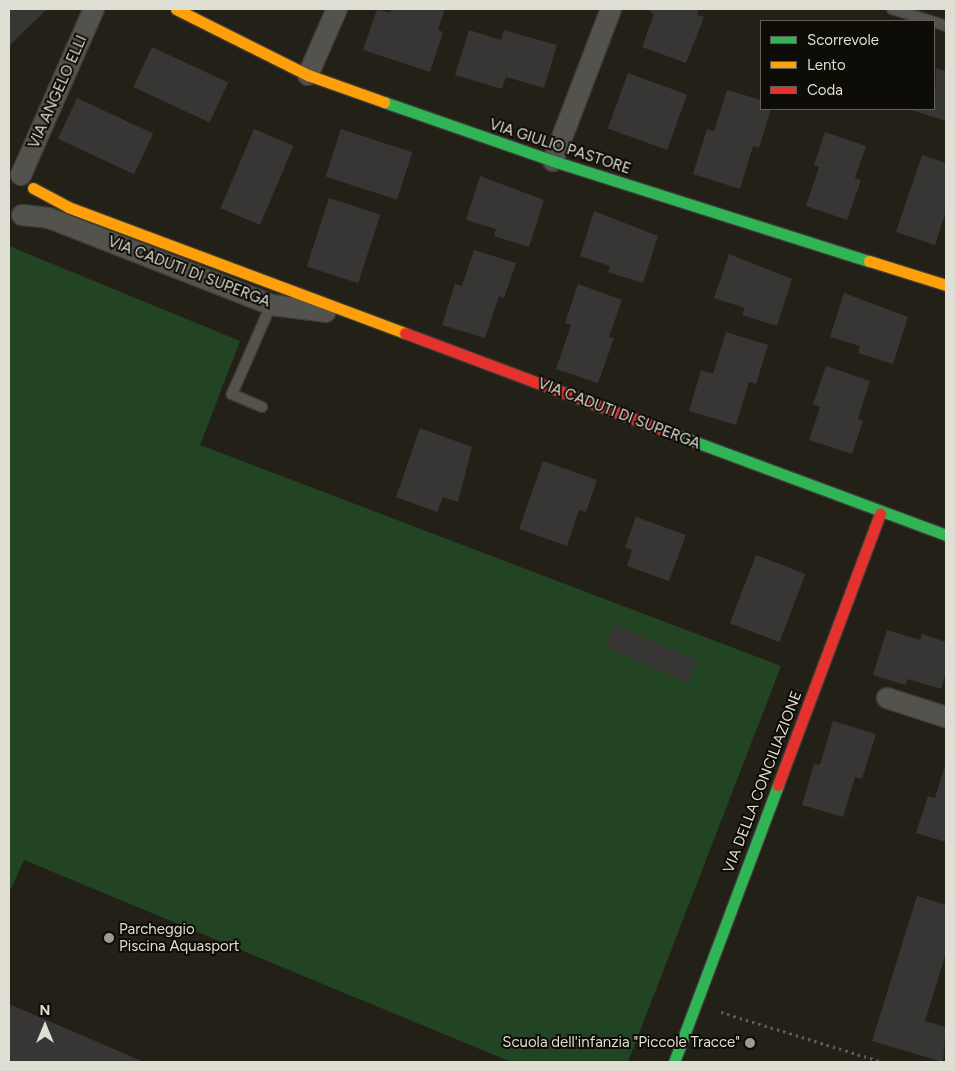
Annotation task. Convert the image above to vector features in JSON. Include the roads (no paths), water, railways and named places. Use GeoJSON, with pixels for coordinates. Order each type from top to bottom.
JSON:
{"type":"FeatureCollection","features":[{"type":"Feature","properties":{"kind":"street","name":"VIA ANGELO ELLI"},"geometry":{"type":"LineString","coordinates":[[16,216],[33,200],[21,179],[94,9]]}},
{"type":"Feature","properties":{"kind":"street","name":"VIA GIULIO PASTORE"},"geometry":{"type":"LineString","coordinates":[[176,9],[308,75],[553,161],[946,285]]}},
{"type":"Feature","properties":{"kind":"street"},"geometry":{"type":"LineString","coordinates":[[308,75],[337,9]]}},
{"type":"Feature","properties":{"kind":"street"},"geometry":{"type":"LineString","coordinates":[[553,161],[611,9]]}},
{"type":"Feature","properties":{"kind":"street","name":"VIA CADUTI DI SUPERGA"},"geometry":{"type":"LineString","coordinates":[[21,179],[68,207],[880,513],[946,535]]}},
{"type":"Feature","properties":{"kind":"street","name":"VIA CADUTI DI SUPERGA"},"geometry":{"type":"LineString","coordinates":[[16,216],[50,218],[272,305],[358,316]]}},
{"type":"Feature","properties":{"kind":"street","name":"VIA DELLA CONCILIAZIONE"},"geometry":{"type":"LineString","coordinates":[[674,1062],[880,513]]}},
{"type":"Feature","properties":{"kind":"street"},"geometry":{"type":"LineString","coordinates":[[887,698],[946,717]]}},
{"type":"Feature","properties":{"kind":"lane"},"geometry":{"type":"LineString","coordinates":[[892,9],[926,20]]}},
{"type":"Feature","properties":{"kind":"lane"},"geometry":{"type":"LineString","coordinates":[[262,407],[232,394],[280,286]]}},
{"type":"Feature","properties":{"kind":"place","name":"Parcheggio Piscina Aquasport"},"geometry":{"type":"Point","coordinates":[109,938]}},
{"type":"Feature","properties":{"kind":"place","name":"Scuola dell'infanzia \"Piccole Tracce\""},"geometry":{"type":"Point","coordinates":[750,1043]}}]}
